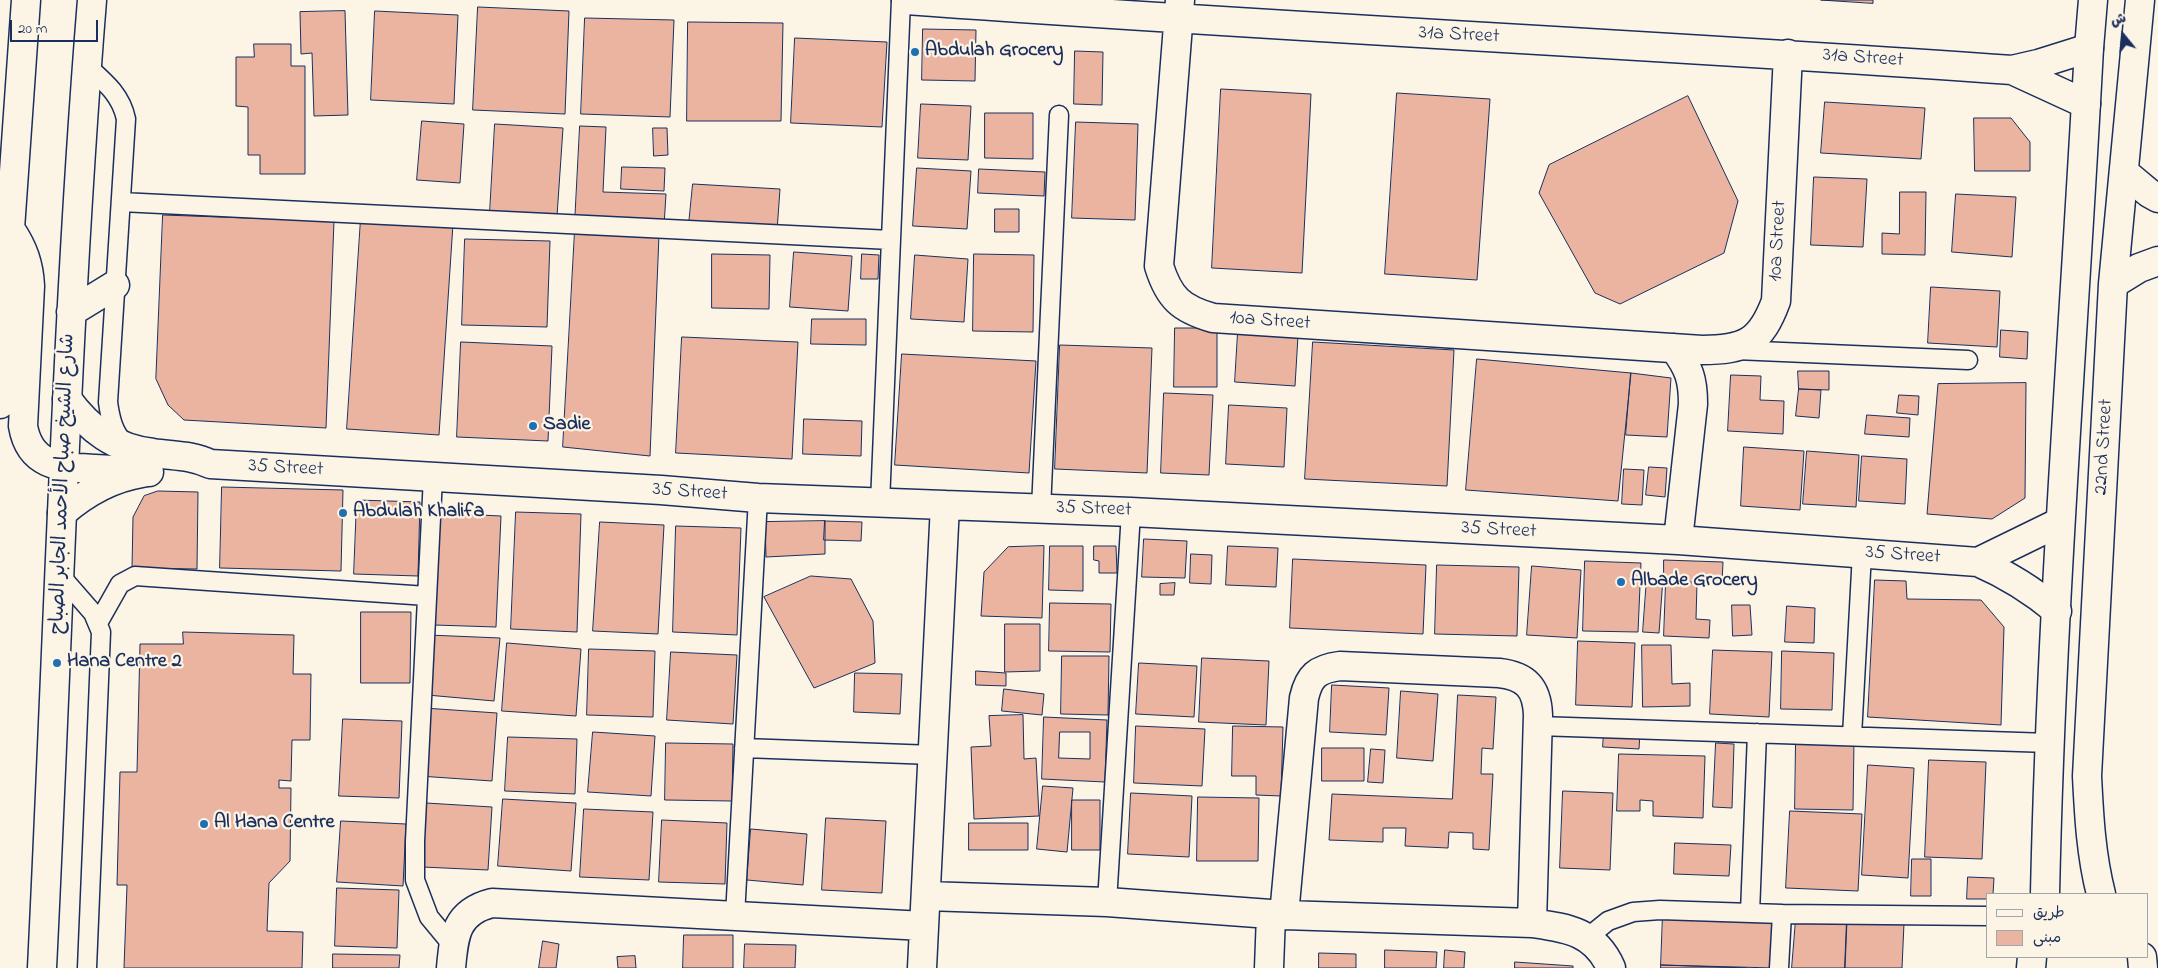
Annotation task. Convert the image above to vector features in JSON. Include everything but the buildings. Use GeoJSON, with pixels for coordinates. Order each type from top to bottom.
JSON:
{"type":"FeatureCollection","features":[{"type":"Feature","properties":{"kind":"street"},"geometry":{"type":"LineString","coordinates":[[0,404],[26,0]]}},
{"type":"Feature","properties":{"kind":"street","name":"31a Street"},"geometry":{"type":"LineString","coordinates":[[906,0],[1179,10],[2012,70],[2089,48]]}},
{"type":"Feature","properties":{"kind":"street","name":"22nd Street"},"geometry":{"type":"LineString","coordinates":[[2046,893],[2049,743],[2060,522],[2093,0]]}},
{"type":"Feature","properties":{"kind":"street","name":"22nd Street"},"geometry":{"type":"LineString","coordinates":[[2101,893],[2095,871],[2089,824],[2087,776],[2113,284],[2140,0]]}},
{"type":"Feature","properties":{"kind":"street","name":"شارع الشيخ صباح الأحمد الجابر الصباح"},"geometry":{"type":"LineString","coordinates":[[42,968],[71,312],[93,1]]}},
{"type":"Feature","properties":{"kind":"street","name":"10a Street"},"geometry":{"type":"LineString","coordinates":[[1179,10],[1159,266],[1165,285],[1177,301],[1194,313],[1213,318],[1674,348],[1728,350],[1751,341],[1768,322],[1776,301],[1788,54]]}},
{"type":"Feature","properties":{"kind":"street","name":"31a Street"},"geometry":{"type":"LineString","coordinates":[[2012,70],[2086,104]]}},
{"type":"Feature","properties":{"kind":"street"},"geometry":{"type":"LineString","coordinates":[[2124,172],[2158,198]]}},
{"type":"Feature","properties":{"kind":"street"},"geometry":{"type":"LineString","coordinates":[[10,229],[26,256],[30,278],[24,426],[25,436],[29,445],[39,456],[52,464],[64,467],[149,472]]}},
{"type":"Feature","properties":{"kind":"street"},"geometry":{"type":"LineString","coordinates":[[2113,284],[2139,268],[2158,261]]}},
{"type":"Feature","properties":{"kind":"street"},"geometry":{"type":"LineString","coordinates":[[71,312],[115,285]]}},
{"type":"Feature","properties":{"kind":"street"},"geometry":{"type":"LineString","coordinates":[[1674,348],[1686,364],[1693,384],[1678,540]]}},
{"type":"Feature","properties":{"kind":"street","name":"35 Street"},"geometry":{"type":"LineString","coordinates":[[67,399],[79,416],[94,430],[111,441],[131,449],[193,457],[210,464],[661,490],[758,498],[1131,512],[1678,540],[1978,562],[2006,574],[2033,591],[2057,611]]}},
{"type":"Feature","properties":{"kind":"street","name":"35 Street"},"geometry":{"type":"LineString","coordinates":[[62,513],[94,489],[130,475],[196,469],[210,464]]}},
{"type":"Feature","properties":{"kind":"street"},"geometry":{"type":"LineString","coordinates":[[922,968],[945,505]]}},
{"type":"Feature","properties":{"kind":"street"},"geometry":{"type":"LineString","coordinates":[[1978,562],[2060,522]]}},
{"type":"Feature","properties":{"kind":"street"},"geometry":{"type":"LineString","coordinates":[[1269,968],[1278,915],[1304,698],[1307,685],[1315,674],[1327,668],[1340,666],[1512,675],[1524,680],[1533,690],[1538,702],[1538,726],[1532,923]]}},
{"type":"Feature","properties":{"kind":"street"},"geometry":{"type":"LineString","coordinates":[[926,896],[1107,902],[1278,915],[1532,923],[1571,929],[1587,938],[1600,950],[1611,968]]}},
{"type":"Feature","properties":{"kind":"street"},"geometry":{"type":"LineString","coordinates":[[452,957],[457,930],[465,916],[477,907],[492,903],[924,926]]}},
{"type":"Feature","properties":{"kind":"lane"},"geometry":{"type":"LineString","coordinates":[[880,502],[901,0]]}},
{"type":"Feature","properties":{"kind":"lane"},"geometry":{"type":"LineString","coordinates":[[87,66],[118,96],[126,119],[108,402],[114,428],[121,440],[131,449]]}},
{"type":"Feature","properties":{"kind":"lane"},"geometry":{"type":"LineString","coordinates":[[1041,509],[1059,115]]}},
{"type":"Feature","properties":{"kind":"lane"},"geometry":{"type":"LineString","coordinates":[[120,202],[891,240]]}},
{"type":"Feature","properties":{"kind":"lane"},"geometry":{"type":"LineString","coordinates":[[1728,350],[1968,360]]}},
{"type":"Feature","properties":{"kind":"lane"},"geometry":{"type":"LineString","coordinates":[[433,477],[415,841],[416,880],[429,917],[452,957]]}},
{"type":"Feature","properties":{"kind":"lane"},"geometry":{"type":"LineString","coordinates":[[735,916],[758,498]]}},
{"type":"Feature","properties":{"kind":"lane"},"geometry":{"type":"LineString","coordinates":[[1107,902],[1131,512]]}},
{"type":"Feature","properties":{"kind":"lane"},"geometry":{"type":"LineString","coordinates":[[1852,736],[1862,553]]}},
{"type":"Feature","properties":{"kind":"lane"},"geometry":{"type":"LineString","coordinates":[[60,574],[89,608],[98,622],[100,642],[87,968]]}},
{"type":"Feature","properties":{"kind":"lane"},"geometry":{"type":"LineString","coordinates":[[98,622],[120,584],[135,576],[428,596]]}},
{"type":"Feature","properties":{"kind":"lane"},"geometry":{"type":"LineString","coordinates":[[1538,726],[2049,743]]}},
{"type":"Feature","properties":{"kind":"lane"},"geometry":{"type":"LineString","coordinates":[[1750,913],[1757,733]]}},
{"type":"Feature","properties":{"kind":"lane"},"geometry":{"type":"LineString","coordinates":[[744,748],[933,755]]}},
{"type":"Feature","properties":{"kind":"lane"},"geometry":{"type":"LineString","coordinates":[[1587,938],[1608,921],[1633,912],[1660,910],[1782,914],[1986,916]]}},
{"type":"Feature","properties":{"kind":"lane"},"geometry":{"type":"LineString","coordinates":[[1779,968],[1782,914]]}},
{"type":"Feature","properties":{"kind":"place","name":"Abdulah Grocery"},"geometry":{"type":"Point","coordinates":[915,52]}},
{"type":"Feature","properties":{"kind":"place","name":"Sadie"},"geometry":{"type":"Point","coordinates":[533,426]}},
{"type":"Feature","properties":{"kind":"place","name":"Abdulah Khalifa"},"geometry":{"type":"Point","coordinates":[343,513]}},
{"type":"Feature","properties":{"kind":"place","name":"Albade Grocery"},"geometry":{"type":"Point","coordinates":[1621,582]}},
{"type":"Feature","properties":{"kind":"place","name":"Hana Centre 2"},"geometry":{"type":"Point","coordinates":[57,663]}},
{"type":"Feature","properties":{"kind":"place","name":"Al Hana Centre"},"geometry":{"type":"Point","coordinates":[204,824]}}]}
